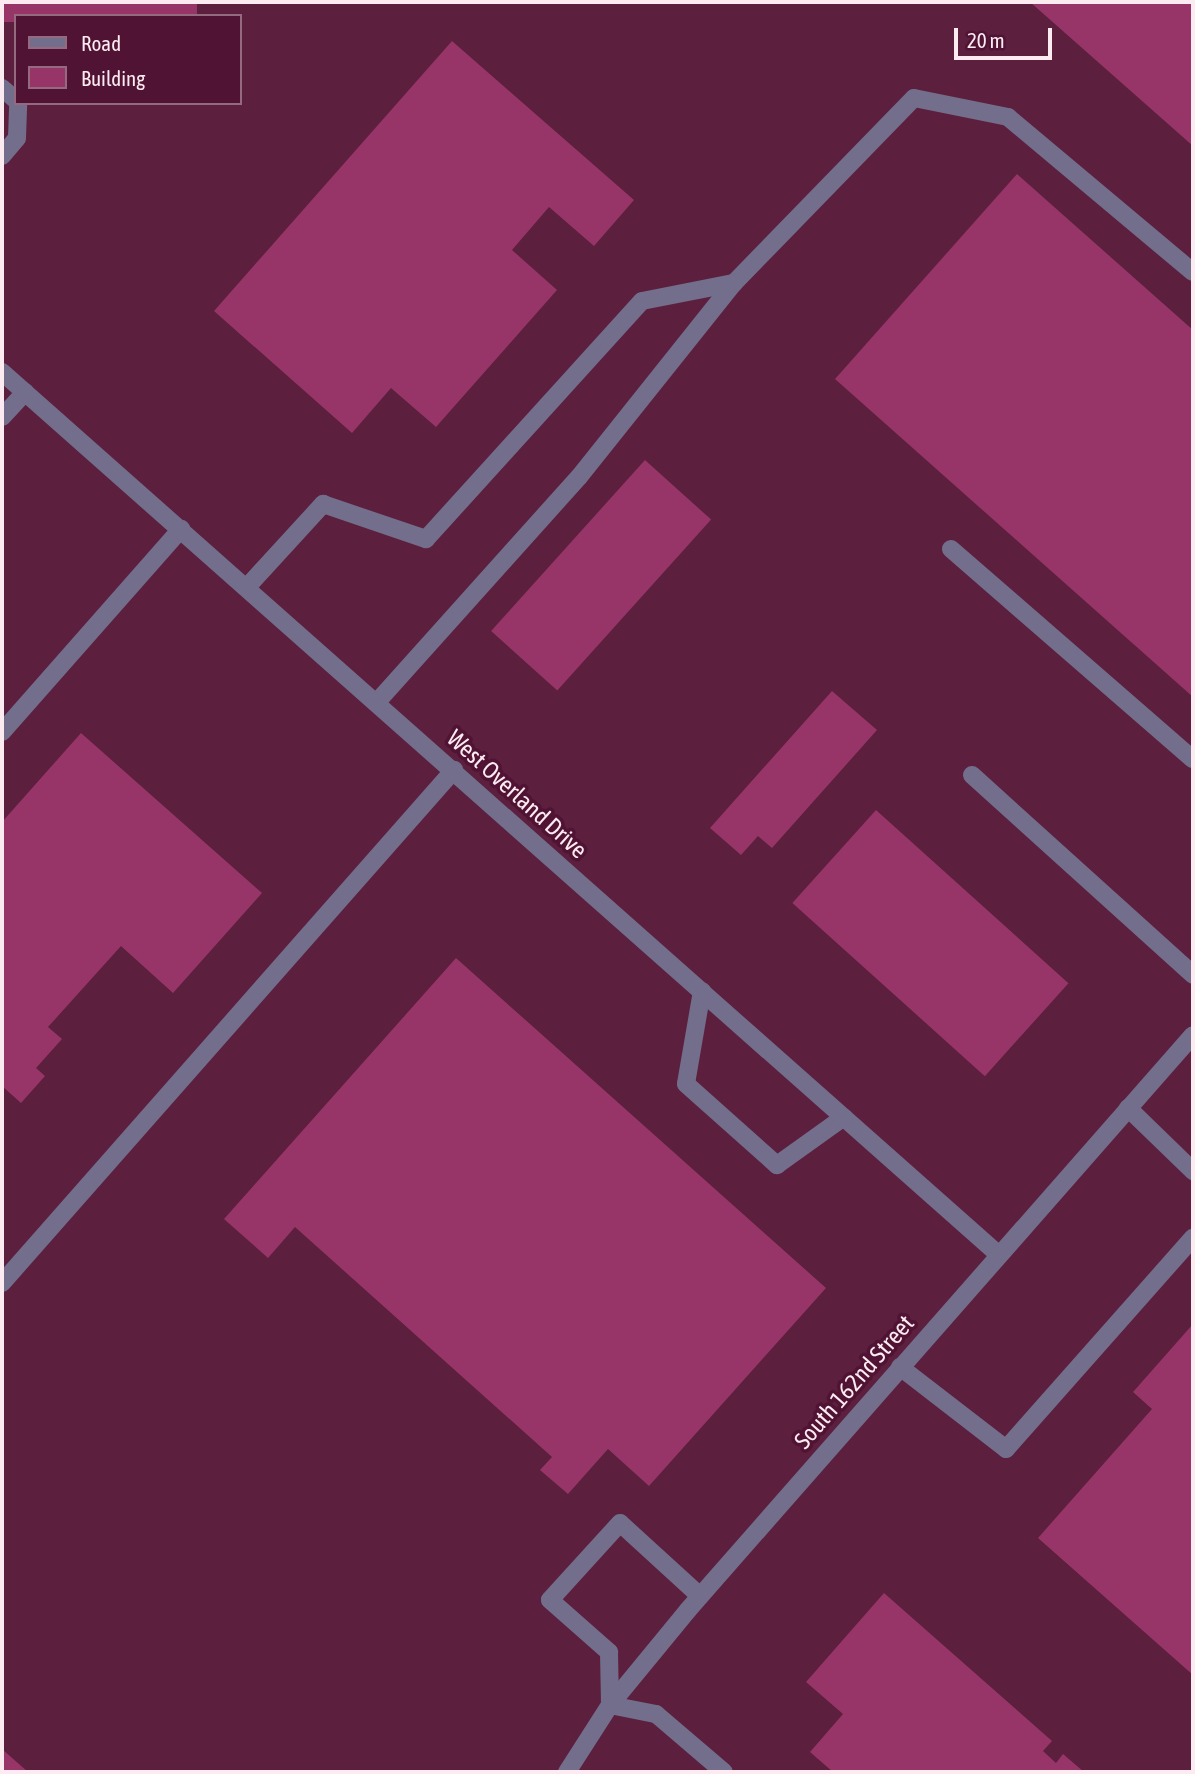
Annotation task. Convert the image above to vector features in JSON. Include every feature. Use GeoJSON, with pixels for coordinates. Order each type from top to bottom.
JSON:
{"type":"FeatureCollection","features":[{"type":"Feature","properties":{"kind":"street"},"geometry":{"type":"LineString","coordinates":[[377,702],[579,477],[734,283],[914,98],[1009,117],[1193,272]]}},
{"type":"Feature","properties":{"kind":"street"},"geometry":{"type":"LineString","coordinates":[[2,156],[17,138],[17,105]]}},
{"type":"Feature","properties":{"kind":"street"},"geometry":{"type":"LineString","coordinates":[[247,587],[323,503],[426,539],[642,301],[734,283]]}},
{"type":"Feature","properties":{"kind":"street","name":"West Overland Drive"},"geometry":{"type":"LineString","coordinates":[[2,372],[998,1254]]}},
{"type":"Feature","properties":{"kind":"street"},"geometry":{"type":"LineString","coordinates":[[2,417],[25,392]]}},
{"type":"Feature","properties":{"kind":"street"},"geometry":{"type":"LineString","coordinates":[[2,732],[181,529]]}},
{"type":"Feature","properties":{"kind":"street"},"geometry":{"type":"LineString","coordinates":[[951,549],[1193,759]]}},
{"type":"Feature","properties":{"kind":"street"},"geometry":{"type":"LineString","coordinates":[[2,1283],[454,770]]}},
{"type":"Feature","properties":{"kind":"street"},"geometry":{"type":"LineString","coordinates":[[972,775],[1193,975]]}},
{"type":"Feature","properties":{"kind":"street"},"geometry":{"type":"LineString","coordinates":[[702,991],[687,1084],[777,1165],[844,1117]]}},
{"type":"Feature","properties":{"kind":"street","name":"South 162nd Street"},"geometry":{"type":"LineString","coordinates":[[567,1772],[610,1705],[700,1596],[1193,1035]]}},
{"type":"Feature","properties":{"kind":"street"},"geometry":{"type":"LineString","coordinates":[[1128,1108],[1193,1171]]}},
{"type":"Feature","properties":{"kind":"street"},"geometry":{"type":"LineString","coordinates":[[900,1367],[1006,1449],[1193,1238]]}},
{"type":"Feature","properties":{"kind":"street"},"geometry":{"type":"LineString","coordinates":[[700,1596],[620,1523],[550,1600],[608,1652],[610,1705],[656,1714],[724,1772]]}},
{"type":"Feature","properties":{"kind":"building"},"geometry":{"type":"Polygon","coordinates":[[[2,2],[197,2],[197,14],[14,14],[14,22],[2,22],[2,2]]]}},
{"type":"Feature","properties":{"kind":"building"},"geometry":{"type":"Polygon","coordinates":[[[1030,2],[1193,2],[1193,146],[1030,2]]]}},
{"type":"Feature","properties":{"kind":"building"},"geometry":{"type":"Polygon","coordinates":[[[452,41],[634,200],[594,246],[549,207],[512,250],[557,290],[436,427],[391,388],[352,433],[214,311],[452,41]]]}},
{"type":"Feature","properties":{"kind":"building"},"geometry":{"type":"Polygon","coordinates":[[[1017,174],[1193,330],[1193,697],[835,379],[1017,174]]]}},
{"type":"Feature","properties":{"kind":"building"},"geometry":{"type":"Polygon","coordinates":[[[645,460],[711,520],[557,690],[491,631],[645,460]]]}},
{"type":"Feature","properties":{"kind":"building"},"geometry":{"type":"Polygon","coordinates":[[[832,691],[877,730],[772,848],[758,836],[741,855],[710,828],[832,691]]]}},
{"type":"Feature","properties":{"kind":"building"},"geometry":{"type":"Polygon","coordinates":[[[81,733],[262,893],[173,993],[121,946],[48,1027],[62,1039],[36,1068],[45,1076],[21,1103],[2,1086],[2,822],[81,733]]]}},
{"type":"Feature","properties":{"kind":"building"},"geometry":{"type":"Polygon","coordinates":[[[876,810],[1068,983],[985,1076],[792,903],[876,810]]]}},
{"type":"Feature","properties":{"kind":"building"},"geometry":{"type":"Polygon","coordinates":[[[456,958],[826,1288],[649,1486],[608,1449],[568,1494],[540,1470],[552,1457],[295,1227],[268,1258],[224,1219],[456,958]]]}},
{"type":"Feature","properties":{"kind":"building"},"geometry":{"type":"Polygon","coordinates":[[[1193,1324],[1193,1675],[1038,1538],[1152,1409],[1133,1392],[1193,1324]]]}},
{"type":"Feature","properties":{"kind":"building"},"geometry":{"type":"Polygon","coordinates":[[[884,1593],[1052,1741],[1043,1751],[1056,1763],[1063,1754],[1084,1772],[833,1772],[810,1752],[843,1714],[806,1682],[884,1593]]]}},
{"type":"Feature","properties":{"kind":"building"},"geometry":{"type":"Polygon","coordinates":[[[2,1749],[28,1772],[2,1772],[2,1749]]]}}]}
